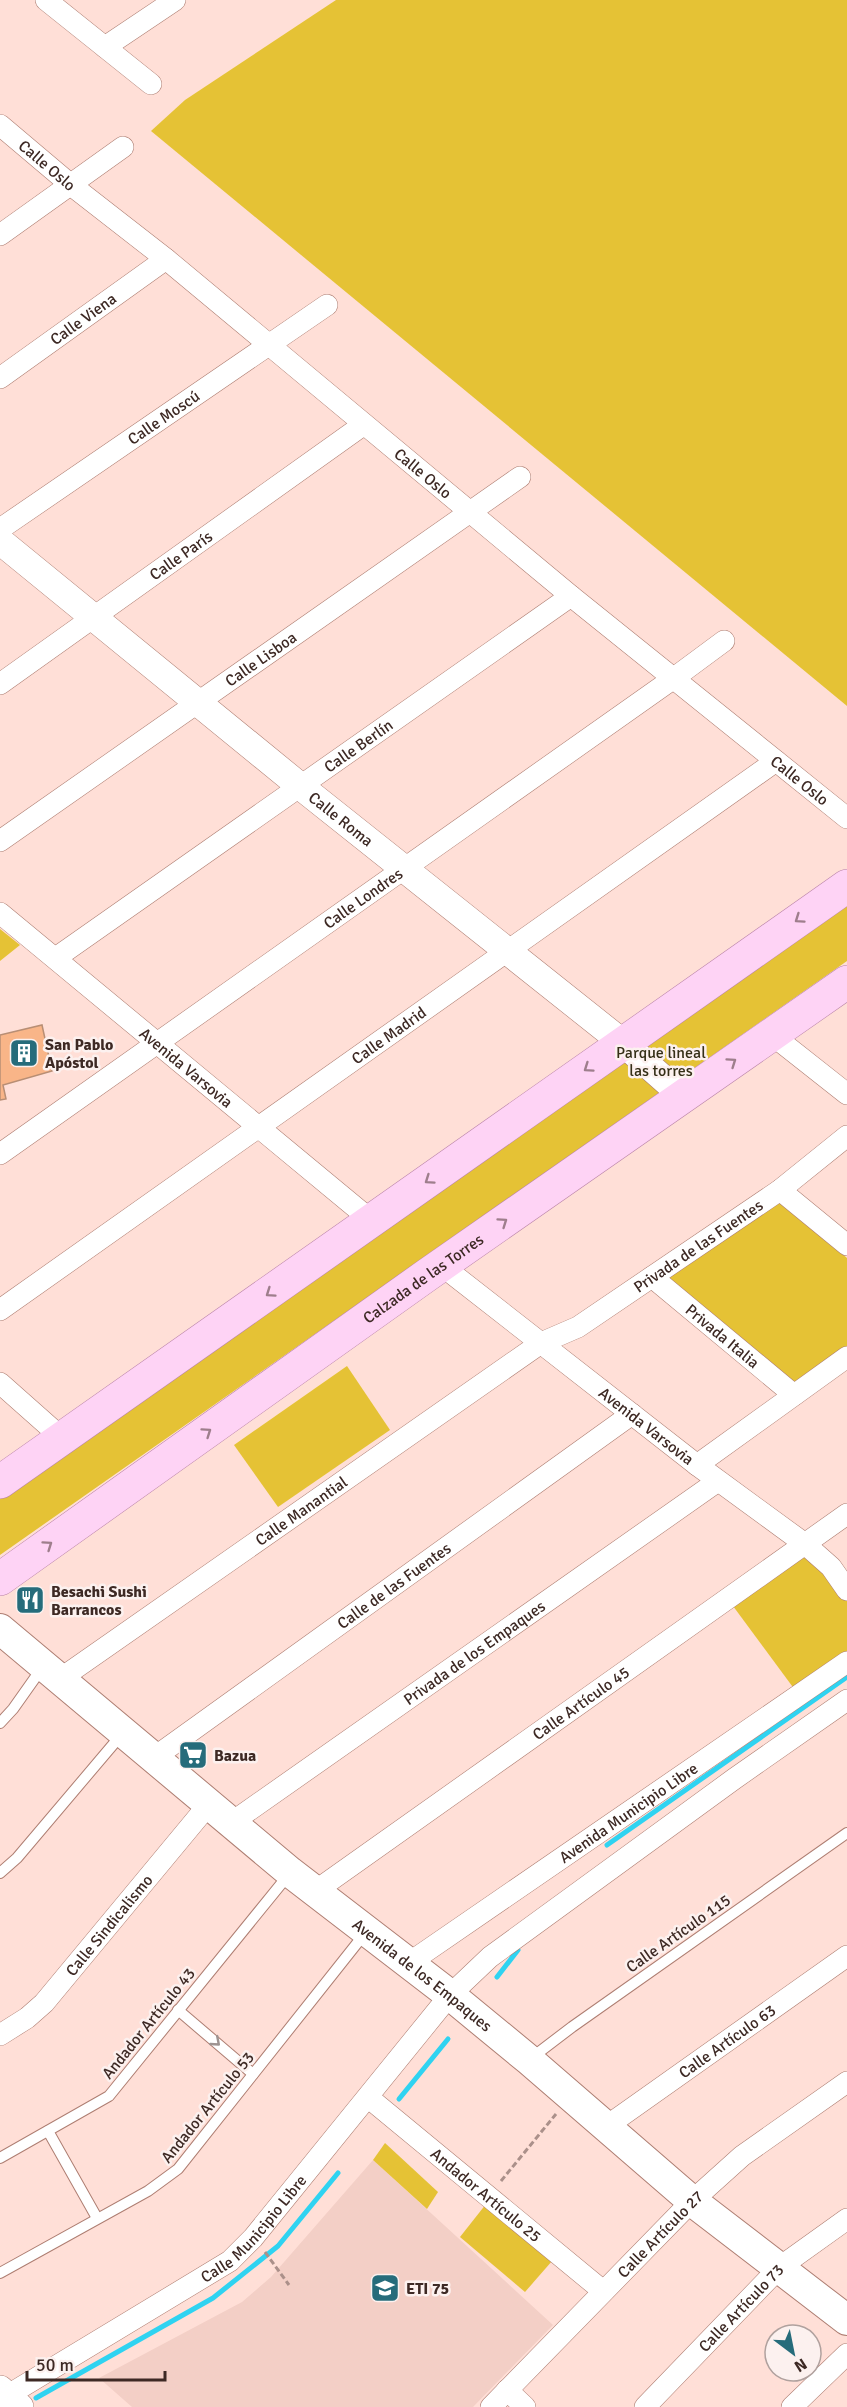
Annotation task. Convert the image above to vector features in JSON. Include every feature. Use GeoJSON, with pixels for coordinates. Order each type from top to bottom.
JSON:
{"type":"FeatureCollection","features":[{"type":"Feature","properties":{"kind":"main road"},"geometry":{"type":"LineString","coordinates":[[0,1482],[847,886]]}},
{"type":"Feature","properties":{"kind":"main road","name":"Calzada de las Torres"},"geometry":{"type":"LineString","coordinates":[[0,1579],[441,1265],[847,982]]}},
{"type":"Feature","properties":{"kind":"main road","name":"Avenida de los Empaques"},"geometry":{"type":"LineString","coordinates":[[0,1629],[314,1892],[450,1995],[529,2060],[692,2201],[847,2319]]}},
{"type":"Feature","properties":{"kind":"street"},"geometry":{"type":"LineString","coordinates":[[46,0],[150,84]]}},
{"type":"Feature","properties":{"kind":"street"},"geometry":{"type":"LineString","coordinates":[[105,47],[175,0]]}},
{"type":"Feature","properties":{"kind":"street","name":"Calle Oslo"},"geometry":{"type":"LineString","coordinates":[[0,125],[71,185],[166,259],[571,596],[847,818]]}},
{"type":"Feature","properties":{"kind":"street"},"geometry":{"type":"LineString","coordinates":[[0,235],[123,147]]}},
{"type":"Feature","properties":{"kind":"street","name":"Calle Viena"},"geometry":{"type":"LineString","coordinates":[[0,378],[166,259]]}},
{"type":"Feature","properties":{"kind":"street","name":"Calle Moscú"},"geometry":{"type":"LineString","coordinates":[[0,529],[327,305]]}},
{"type":"Feature","properties":{"kind":"street","name":"Calle París"},"geometry":{"type":"LineString","coordinates":[[0,684],[363,425]]}},
{"type":"Feature","properties":{"kind":"street","name":"Calle Lisboa"},"geometry":{"type":"LineString","coordinates":[[0,841],[520,477]]}},
{"type":"Feature","properties":{"kind":"street","name":"Calle Roma"},"geometry":{"type":"LineString","coordinates":[[0,541],[300,786],[623,1043],[683,1096]]}},
{"type":"Feature","properties":{"kind":"street","name":"Calle Berlín"},"geometry":{"type":"LineString","coordinates":[[57,957],[571,596]]}},
{"type":"Feature","properties":{"kind":"street","name":"Calle Londres"},"geometry":{"type":"LineString","coordinates":[[0,1154],[724,641]]}},
{"type":"Feature","properties":{"kind":"street","name":"Calle Madrid"},"geometry":{"type":"LineString","coordinates":[[0,1310],[776,761]]}},
{"type":"Feature","properties":{"kind":"street","name":"Avenida Varsovia"},"geometry":{"type":"LineString","coordinates":[[0,913],[57,957],[372,1221]]}},
{"type":"Feature","properties":{"kind":"street"},"geometry":{"type":"LineString","coordinates":[[771,1034],[847,1094]]}},
{"type":"Feature","properties":{"kind":"street","name":"Privada de las Fuentes"},"geometry":{"type":"LineString","coordinates":[[541,1343],[578,1328],[780,1190],[847,1136]]}},
{"type":"Feature","properties":{"kind":"street"},"geometry":{"type":"LineString","coordinates":[[780,1190],[847,1245]]}},
{"type":"Feature","properties":{"kind":"street","name":"Avenida Varsovia"},"geometry":{"type":"LineString","coordinates":[[441,1265],[697,1465],[804,1544],[831,1567],[847,1590]]}},
{"type":"Feature","properties":{"kind":"street","name":"Privada Italia"},"geometry":{"type":"LineString","coordinates":[[652,1277],[794,1395]]}},
{"type":"Feature","properties":{"kind":"street","name":"Calle Manantial"},"geometry":{"type":"LineString","coordinates":[[52,1672],[541,1343]]}},
{"type":"Feature","properties":{"kind":"street"},"geometry":{"type":"LineString","coordinates":[[697,1465],[847,1357]]}},
{"type":"Feature","properties":{"kind":"street"},"geometry":{"type":"LineString","coordinates":[[0,1383],[62,1438]]}},
{"type":"Feature","properties":{"kind":"street","name":"Calle de las Fuentes"},"geometry":{"type":"LineString","coordinates":[[155,1757],[632,1414]]}},
{"type":"Feature","properties":{"kind":"street","name":"Privada de los Empaques"},"geometry":{"type":"LineString","coordinates":[[220,1813],[718,1481]]}},
{"type":"Feature","properties":{"kind":"street","name":"Calle Artículo 45"},"geometry":{"type":"LineString","coordinates":[[314,1892],[847,1514]]}},
{"type":"Feature","properties":{"kind":"street","name":"Avenida Municipio Libre"},"geometry":{"type":"LineString","coordinates":[[409,1963],[847,1662]]}},
{"type":"Feature","properties":{"kind":"street","name":"Avenida Municipio Libre"},"geometry":{"type":"LineString","coordinates":[[450,1995],[490,1957],[560,1904],[847,1700]]}},
{"type":"Feature","properties":{"kind":"street","name":"Calle Sindicalismo"},"geometry":{"type":"LineString","coordinates":[[0,2035],[27,2018],[44,2003],[220,1813]]}},
{"type":"Feature","properties":{"kind":"street","name":"Calle Artículo 63"},"geometry":{"type":"LineString","coordinates":[[606,2126],[847,1956]]}},
{"type":"Feature","properties":{"kind":"street","name":"Calle Municipio Libre"},"geometry":{"type":"LineString","coordinates":[[7,2398],[230,2261],[253,2238],[369,2098],[450,1995]]}},
{"type":"Feature","properties":{"kind":"street","name":"Calle Artículo 27"},"geometry":{"type":"LineString","coordinates":[[491,2407],[692,2201],[742,2156],[847,2082]]}},
{"type":"Feature","properties":{"kind":"street","name":"Andador Artículo 25"},"geometry":{"type":"LineString","coordinates":[[369,2098],[603,2292]]}},
{"type":"Feature","properties":{"kind":"street","name":"Calle Artículo 73"},"geometry":{"type":"LineString","coordinates":[[645,2407],[780,2267],[847,2219]]}},
{"type":"Feature","properties":{"kind":"street"},"geometry":{"type":"LineString","coordinates":[[792,2407],[847,2354]]}},
{"type":"Feature","properties":{"kind":"street"},"geometry":{"type":"LineString","coordinates":[[507,2390],[525,2407]]}},
{"type":"Feature","properties":{"kind":"lane"},"geometry":{"type":"LineString","coordinates":[[0,1723],[52,1672]]}},
{"type":"Feature","properties":{"kind":"lane"},"geometry":{"type":"LineString","coordinates":[[0,1873],[17,1858],[124,1731]]}},
{"type":"Feature","properties":{"kind":"lane","name":"Calle Artículo 115"},"geometry":{"type":"LineString","coordinates":[[529,2060],[581,2020],[847,1833]]}},
{"type":"Feature","properties":{"kind":"lane","name":"Andador Artículo 43"},"geometry":{"type":"LineString","coordinates":[[0,2158],[109,2096],[290,1872]]}},
{"type":"Feature","properties":{"kind":"lane","name":"Andador Artículo 53"},"geometry":{"type":"LineString","coordinates":[[0,2273],[147,2191],[178,2169],[366,1932]]}},
{"type":"Feature","properties":{"kind":"lane"},"geometry":{"type":"LineString","coordinates":[[178,2010],[253,2074]]}},
{"type":"Feature","properties":{"kind":"lane"},"geometry":{"type":"LineString","coordinates":[[48,2131],[97,2218]]}},
{"type":"Feature","properties":{"kind":"path"},"geometry":{"type":"LineString","coordinates":[[488,2196],[571,2097]]}},
{"type":"Feature","properties":{"kind":"path"},"geometry":{"type":"LineString","coordinates":[[263,2249],[289,2284]]}},
{"type":"Feature","properties":{"kind":"shaded area","name":"ETI 75"},"geometry":{"type":"Polygon","coordinates":[[[373,2160],[553,2325],[473,2407],[132,2407],[99,2378],[242,2302],[271,2277],[373,2160]]]}},
{"type":"Feature","properties":{"kind":"green space"},"geometry":{"type":"Polygon","coordinates":[[[336,0],[847,0],[847,706],[151,131],[185,100],[336,0]]]}},
{"type":"Feature","properties":{"kind":"green space","name":"Parque lineal las torres"},"geometry":{"type":"Polygon","coordinates":[[[847,903],[847,961],[0,1555],[0,1499],[847,903]]]}},
{"type":"Feature","properties":{"kind":"green space"},"geometry":{"type":"Polygon","coordinates":[[[0,929],[20,945],[0,961],[0,929]]]}},
{"type":"Feature","properties":{"kind":"green space"},"geometry":{"type":"Polygon","coordinates":[[[779,1199],[847,1258],[847,1354],[797,1388],[665,1276],[779,1199]]]}},
{"type":"Feature","properties":{"kind":"green space"},"geometry":{"type":"Polygon","coordinates":[[[347,1366],[390,1430],[278,1507],[234,1445],[347,1366]]]}},
{"type":"Feature","properties":{"kind":"green space"},"geometry":{"type":"Polygon","coordinates":[[[806,1554],[847,1599],[847,1653],[795,1690],[733,1606],[806,1554]]]}},
{"type":"Feature","properties":{"kind":"green space"},"geometry":{"type":"Polygon","coordinates":[[[385,2143],[438,2192],[427,2209],[373,2160],[385,2143]]]}},
{"type":"Feature","properties":{"kind":"green space"},"geometry":{"type":"Polygon","coordinates":[[[490,2199],[559,2253],[525,2292],[460,2237],[490,2199]]]}},
{"type":"Feature","properties":{"kind":"building","name":"San Pablo Apóstol"},"geometry":{"type":"Polygon","coordinates":[[[42,1025],[52,1071],[3,1085],[6,1099],[0,1100],[0,1035],[42,1025]]]}},
{"type":"Feature","properties":{"kind":"waterway"},"geometry":{"type":"LineString","coordinates":[[607,1845],[847,1677]]}},
{"type":"Feature","properties":{"kind":"waterway"},"geometry":{"type":"LineString","coordinates":[[497,1977],[518,1950]]}},
{"type":"Feature","properties":{"kind":"waterway"},"geometry":{"type":"LineString","coordinates":[[399,2099],[448,2039]]}},
{"type":"Feature","properties":{"kind":"waterway"},"geometry":{"type":"LineString","coordinates":[[36,2398],[213,2298],[278,2246],[338,2173]]}},
{"type":"Feature","properties":{"kind":"place","name":"San Pablo Apóstol"},"geometry":{"type":"Point","coordinates":[24,1053]}},
{"type":"Feature","properties":{"kind":"place","name":"Besachi Sushi Barrancos"},"geometry":{"type":"Point","coordinates":[30,1600]}},
{"type":"Feature","properties":{"kind":"place","name":"Bazua"},"geometry":{"type":"Point","coordinates":[193,1755]}},
{"type":"Feature","properties":{"kind":"place","name":"ETI 75"},"geometry":{"type":"Point","coordinates":[385,2288]}}]}
